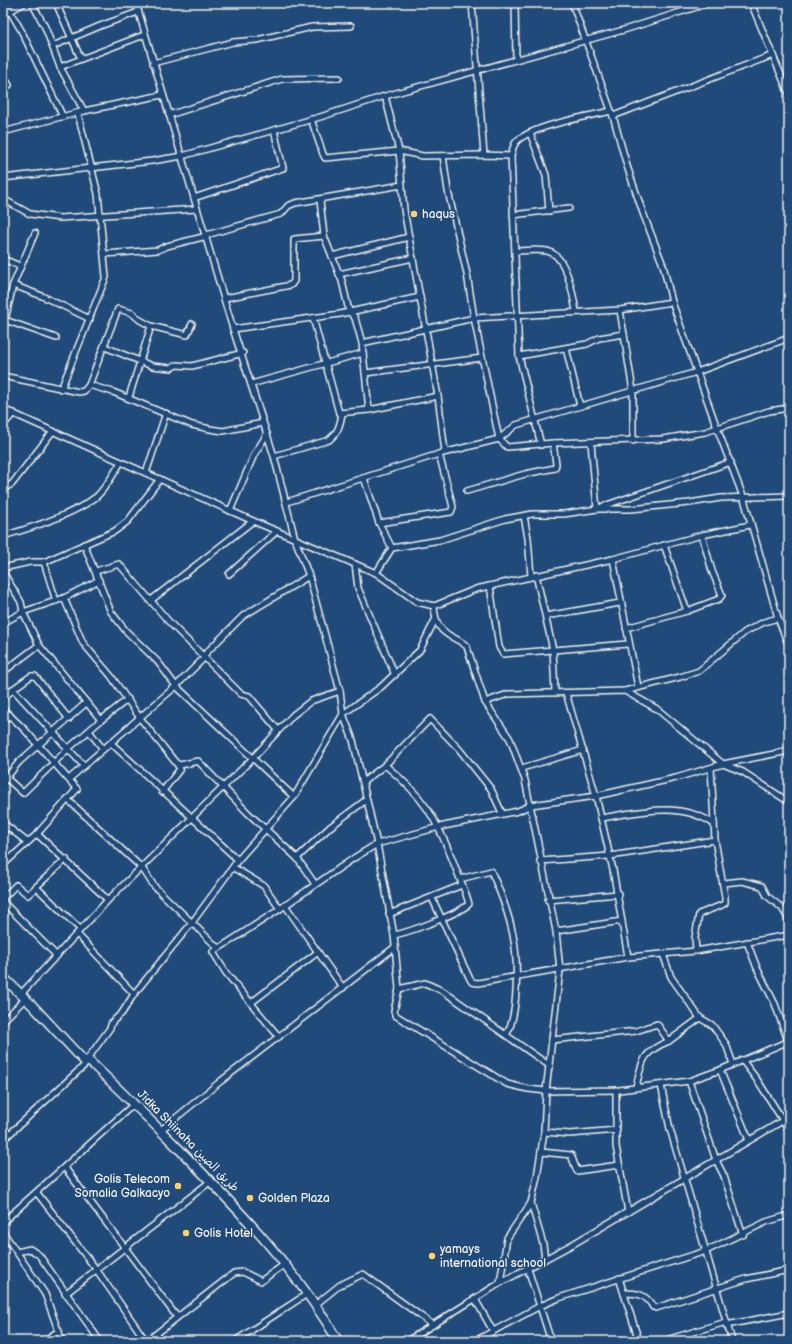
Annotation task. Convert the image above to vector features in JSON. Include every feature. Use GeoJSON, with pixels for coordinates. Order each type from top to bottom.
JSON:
{"type":"FeatureCollection","features":[{"type":"Feature","properties":{"kind":"main road","name":"Jidka Shiinaha طريق الصين"},"geometry":{"type":"LineString","coordinates":[[3,976],[87,1062],[161,1130],[264,1237],[286,1264],[315,1305],[337,1341]]}},
{"type":"Feature","properties":{"kind":"street"},"geometry":{"type":"LineString","coordinates":[[5,3],[63,117]]}},
{"type":"Feature","properties":{"kind":"street"},"geometry":{"type":"LineString","coordinates":[[3,15],[24,3]]}},
{"type":"Feature","properties":{"kind":"street"},"geometry":{"type":"LineString","coordinates":[[32,3],[53,46],[60,67],[84,112]]}},
{"type":"Feature","properties":{"kind":"street"},"geometry":{"type":"LineString","coordinates":[[56,3],[73,37],[81,59]]}},
{"type":"Feature","properties":{"kind":"street"},"geometry":{"type":"LineString","coordinates":[[147,3],[137,5],[144,35],[206,235],[233,329],[243,353],[251,384],[274,456],[287,502],[295,539],[310,576],[340,691],[343,714],[353,740],[377,844],[394,935],[399,989],[394,1011],[395,1015],[507,1084],[528,1089],[546,1091],[616,1090],[661,1085],[678,1081],[689,1081],[720,1070],[789,1041],[775,1004],[757,968],[748,942]]}},
{"type":"Feature","properties":{"kind":"street"},"geometry":{"type":"LineString","coordinates":[[472,3],[476,71],[484,155]]}},
{"type":"Feature","properties":{"kind":"street"},"geometry":{"type":"LineString","coordinates":[[515,3],[516,59]]}},
{"type":"Feature","properties":{"kind":"street"},"geometry":{"type":"LineString","coordinates":[[572,3],[612,114],[629,173],[663,265],[672,302],[716,428],[731,462],[744,499],[750,525],[760,551],[778,618],[789,646]]}},
{"type":"Feature","properties":{"kind":"street"},"geometry":{"type":"LineString","coordinates":[[3,178],[182,156],[584,39],[627,29],[709,3]]}},
{"type":"Feature","properties":{"kind":"street"},"geometry":{"type":"LineString","coordinates":[[751,3],[789,94]]}},
{"type":"Feature","properties":{"kind":"street"},"geometry":{"type":"LineString","coordinates":[[53,46],[138,12]]}},
{"type":"Feature","properties":{"kind":"street"},"geometry":{"type":"LineString","coordinates":[[153,63],[233,42],[257,40],[312,27],[351,26]]}},
{"type":"Feature","properties":{"kind":"street"},"geometry":{"type":"LineString","coordinates":[[60,67],[144,35]]}},
{"type":"Feature","properties":{"kind":"street"},"geometry":{"type":"LineString","coordinates":[[541,445],[519,356],[516,329],[516,251],[510,156],[514,144],[530,133],[563,122],[612,114],[773,55]]}},
{"type":"Feature","properties":{"kind":"street"},"geometry":{"type":"LineString","coordinates":[[3,75],[8,85],[3,90]]}},
{"type":"Feature","properties":{"kind":"street"},"geometry":{"type":"LineString","coordinates":[[169,115],[282,79],[339,78]]}},
{"type":"Feature","properties":{"kind":"street"},"geometry":{"type":"LineString","coordinates":[[3,132],[162,94]]}},
{"type":"Feature","properties":{"kind":"street"},"geometry":{"type":"LineString","coordinates":[[385,96],[399,152],[409,237],[431,365],[438,396],[445,452]]}},
{"type":"Feature","properties":{"kind":"street"},"geometry":{"type":"LineString","coordinates":[[61,390],[106,277],[101,214],[92,168],[78,114]]}},
{"type":"Feature","properties":{"kind":"street"},"geometry":{"type":"LineString","coordinates":[[312,119],[322,154],[325,158],[399,152],[416,156],[510,156]]}},
{"type":"Feature","properties":{"kind":"street"},"geometry":{"type":"LineString","coordinates":[[194,198],[283,168],[274,130]]}},
{"type":"Feature","properties":{"kind":"street"},"geometry":{"type":"LineString","coordinates":[[530,133],[546,175],[549,210]]}},
{"type":"Feature","properties":{"kind":"street"},"geometry":{"type":"LineString","coordinates":[[443,156],[448,191],[468,274],[474,318],[499,440],[507,447],[553,443],[634,441],[695,434],[768,411],[789,408]]}},
{"type":"Feature","properties":{"kind":"street"},"geometry":{"type":"LineString","coordinates":[[105,254],[158,250],[167,246],[281,214],[290,204],[402,186]]}},
{"type":"Feature","properties":{"kind":"street"},"geometry":{"type":"LineString","coordinates":[[3,199],[30,214],[48,217],[74,218],[101,214],[197,209]]}},
{"type":"Feature","properties":{"kind":"street"},"geometry":{"type":"LineString","coordinates":[[320,200],[324,236],[339,274],[349,311],[356,318],[362,343],[369,410]]}},
{"type":"Feature","properties":{"kind":"street"},"geometry":{"type":"LineString","coordinates":[[513,215],[569,208]]}},
{"type":"Feature","properties":{"kind":"street"},"geometry":{"type":"LineString","coordinates":[[3,329],[13,285],[35,233]]}},
{"type":"Feature","properties":{"kind":"street"},"geometry":{"type":"LineString","coordinates":[[225,298],[291,285],[294,281],[294,239],[324,236]]}},
{"type":"Feature","properties":{"kind":"street"},"geometry":{"type":"LineString","coordinates":[[332,256],[409,237]]}},
{"type":"Feature","properties":{"kind":"street"},"geometry":{"type":"LineString","coordinates":[[516,251],[547,251],[558,258],[568,277],[576,311]]}},
{"type":"Feature","properties":{"kind":"street"},"geometry":{"type":"LineString","coordinates":[[339,274],[413,258]]}},
{"type":"Feature","properties":{"kind":"street"},"geometry":{"type":"LineString","coordinates":[[3,260],[20,266]]}},
{"type":"Feature","properties":{"kind":"street"},"geometry":{"type":"LineString","coordinates":[[13,285],[42,296],[90,319]]}},
{"type":"Feature","properties":{"kind":"street"},"geometry":{"type":"LineString","coordinates":[[233,329],[313,318],[420,297]]}},
{"type":"Feature","properties":{"kind":"street"},"geometry":{"type":"LineString","coordinates":[[362,343],[474,318],[517,314],[620,310],[672,302]]}},
{"type":"Feature","properties":{"kind":"street"},"geometry":{"type":"LineString","coordinates":[[3,376],[61,390],[82,392],[89,385],[105,347],[118,310],[132,313],[140,320],[151,326],[187,335],[192,324]]}},
{"type":"Feature","properties":{"kind":"street"},"geometry":{"type":"LineString","coordinates":[[620,310],[633,391],[634,441]]}},
{"type":"Feature","properties":{"kind":"street"},"geometry":{"type":"LineString","coordinates":[[313,318],[339,413],[342,414],[369,410],[438,396]]}},
{"type":"Feature","properties":{"kind":"street"},"geometry":{"type":"LineString","coordinates":[[5,320],[56,338]]}},
{"type":"Feature","properties":{"kind":"street"},"geometry":{"type":"LineString","coordinates":[[129,397],[151,326]]}},
{"type":"Feature","properties":{"kind":"street"},"geometry":{"type":"LineString","coordinates":[[519,356],[587,344],[598,338],[624,334]]}},
{"type":"Feature","properties":{"kind":"street"},"geometry":{"type":"LineString","coordinates":[[287,502],[445,452],[499,440],[516,425],[697,372],[789,338]]}},
{"type":"Feature","properties":{"kind":"street"},"geometry":{"type":"LineString","coordinates":[[105,347],[140,362],[171,368],[176,365],[192,366],[243,353]]}},
{"type":"Feature","properties":{"kind":"street"},"geometry":{"type":"LineString","coordinates":[[566,348],[580,406]]}},
{"type":"Feature","properties":{"kind":"street"},"geometry":{"type":"LineString","coordinates":[[251,384],[325,362],[363,353]]}},
{"type":"Feature","properties":{"kind":"street"},"geometry":{"type":"LineString","coordinates":[[365,373],[482,358]]}},
{"type":"Feature","properties":{"kind":"street"},"geometry":{"type":"LineString","coordinates":[[89,385],[129,397],[192,425],[223,431],[263,423]]}},
{"type":"Feature","properties":{"kind":"street"},"geometry":{"type":"LineString","coordinates":[[3,409],[230,511],[376,573],[417,602],[434,606],[476,589],[613,559],[702,535],[750,525]]}},
{"type":"Feature","properties":{"kind":"street"},"geometry":{"type":"LineString","coordinates":[[3,425],[14,414]]}},
{"type":"Feature","properties":{"kind":"street"},"geometry":{"type":"LineString","coordinates":[[146,473],[166,414]]}},
{"type":"Feature","properties":{"kind":"street"},"geometry":{"type":"LineString","coordinates":[[274,456],[329,440],[336,434],[342,414]]}},
{"type":"Feature","properties":{"kind":"street"},"geometry":{"type":"LineString","coordinates":[[3,489],[12,484],[53,431]]}},
{"type":"Feature","properties":{"kind":"street"},"geometry":{"type":"LineString","coordinates":[[230,511],[254,455],[267,434]]}},
{"type":"Feature","properties":{"kind":"street"},"geometry":{"type":"LineString","coordinates":[[467,491],[525,474],[554,468],[556,464],[553,443]]}},
{"type":"Feature","properties":{"kind":"street"},"geometry":{"type":"LineString","coordinates":[[591,443],[596,509]]}},
{"type":"Feature","properties":{"kind":"street"},"geometry":{"type":"LineString","coordinates":[[379,523],[452,511],[454,508],[439,454]]}},
{"type":"Feature","properties":{"kind":"street"},"geometry":{"type":"LineString","coordinates":[[3,536],[34,527],[57,518],[97,496],[121,462]]}},
{"type":"Feature","properties":{"kind":"street"},"geometry":{"type":"LineString","coordinates":[[596,509],[731,462]]}},
{"type":"Feature","properties":{"kind":"street"},"geometry":{"type":"LineString","coordinates":[[364,478],[379,523],[392,548]]}},
{"type":"Feature","properties":{"kind":"street"},"geometry":{"type":"LineString","coordinates":[[3,568],[30,562],[44,562],[84,544],[107,536],[119,529],[140,506],[160,479]]}},
{"type":"Feature","properties":{"kind":"street"},"geometry":{"type":"LineString","coordinates":[[376,573],[392,548],[440,540],[491,523],[524,516],[564,514],[596,509],[631,509],[720,498],[744,499],[789,496]]}},
{"type":"Feature","properties":{"kind":"street"},"geometry":{"type":"LineString","coordinates":[[524,516],[533,576],[546,616],[553,650],[555,693]]}},
{"type":"Feature","properties":{"kind":"street"},"geometry":{"type":"LineString","coordinates":[[150,601],[253,521]]}},
{"type":"Feature","properties":{"kind":"street"},"geometry":{"type":"LineString","coordinates":[[229,574],[277,531]]}},
{"type":"Feature","properties":{"kind":"street"},"geometry":{"type":"LineString","coordinates":[[626,628],[687,610],[719,598],[722,595],[712,571],[702,535]]}},
{"type":"Feature","properties":{"kind":"street"},"geometry":{"type":"LineString","coordinates":[[84,544],[111,612],[126,631],[158,662],[176,686],[294,797]]}},
{"type":"Feature","properties":{"kind":"street"},"geometry":{"type":"LineString","coordinates":[[664,545],[687,610]]}},
{"type":"Feature","properties":{"kind":"street"},"geometry":{"type":"LineString","coordinates":[[613,559],[628,644],[638,687]]}},
{"type":"Feature","properties":{"kind":"street"},"geometry":{"type":"LineString","coordinates":[[44,562],[56,601]]}},
{"type":"Feature","properties":{"kind":"street"},"geometry":{"type":"LineString","coordinates":[[96,572],[119,564],[170,623],[237,690],[249,696],[278,730]]}},
{"type":"Feature","properties":{"kind":"street"},"geometry":{"type":"LineString","coordinates":[[355,564],[358,588],[395,675]]}},
{"type":"Feature","properties":{"kind":"street"},"geometry":{"type":"LineString","coordinates":[[3,572],[21,602],[23,612],[39,645],[101,720]]}},
{"type":"Feature","properties":{"kind":"street"},"geometry":{"type":"LineString","coordinates":[[69,779],[176,686],[243,616],[310,576]]}},
{"type":"Feature","properties":{"kind":"street"},"geometry":{"type":"LineString","coordinates":[[3,623],[23,612],[64,598],[99,580]]}},
{"type":"Feature","properties":{"kind":"street"},"geometry":{"type":"LineString","coordinates":[[490,586],[501,652],[507,654],[628,644]]}},
{"type":"Feature","properties":{"kind":"street"},"geometry":{"type":"LineString","coordinates":[[64,598],[83,643],[128,699],[140,718],[180,769],[162,792]]}},
{"type":"Feature","properties":{"kind":"street"},"geometry":{"type":"LineString","coordinates":[[546,616],[620,603]]}},
{"type":"Feature","properties":{"kind":"street"},"geometry":{"type":"LineString","coordinates":[[434,606],[435,620],[442,631],[464,643],[467,647],[485,702],[510,739],[522,768],[531,805],[548,900],[556,931],[560,970],[546,1091],[544,1132],[541,1152],[531,1203],[507,1238],[500,1283]]}},
{"type":"Feature","properties":{"kind":"street"},"geometry":{"type":"LineString","coordinates":[[485,702],[508,694],[625,691],[680,677],[699,671],[745,632],[764,622],[778,618]]}},
{"type":"Feature","properties":{"kind":"street"},"geometry":{"type":"LineString","coordinates":[[3,1140],[87,1062],[134,994],[191,924],[234,868],[238,860],[294,797],[343,714],[381,687],[395,675],[422,647],[435,620]]}},
{"type":"Feature","properties":{"kind":"street"},"geometry":{"type":"LineString","coordinates":[[3,672],[39,645]]}},
{"type":"Feature","properties":{"kind":"street"},"geometry":{"type":"LineString","coordinates":[[3,699],[13,689],[31,676],[35,676],[68,719]]}},
{"type":"Feature","properties":{"kind":"street"},"geometry":{"type":"LineString","coordinates":[[13,689],[84,766]]}},
{"type":"Feature","properties":{"kind":"street"},"geometry":{"type":"LineString","coordinates":[[3,1021],[57,956],[108,900],[253,758],[278,730],[310,701],[340,691]]}},
{"type":"Feature","properties":{"kind":"street"},"geometry":{"type":"LineString","coordinates":[[625,691],[658,709],[723,764],[743,772],[789,802]]}},
{"type":"Feature","properties":{"kind":"street"},"geometry":{"type":"LineString","coordinates":[[566,693],[596,796],[618,894],[628,957]]}},
{"type":"Feature","properties":{"kind":"street"},"geometry":{"type":"LineString","coordinates":[[86,703],[19,762],[4,778],[23,793],[69,748],[128,699]]}},
{"type":"Feature","properties":{"kind":"street"},"geometry":{"type":"LineString","coordinates":[[3,709],[39,745],[53,764],[77,789],[37,834],[3,865]]}},
{"type":"Feature","properties":{"kind":"street"},"geometry":{"type":"LineString","coordinates":[[3,722],[10,715]]}},
{"type":"Feature","properties":{"kind":"street"},"geometry":{"type":"LineString","coordinates":[[363,782],[385,765],[428,719],[432,719],[459,749],[490,789],[502,813]]}},
{"type":"Feature","properties":{"kind":"street"},"geometry":{"type":"LineString","coordinates":[[88,731],[103,749]]}},
{"type":"Feature","properties":{"kind":"street"},"geometry":{"type":"LineString","coordinates":[[111,743],[162,792],[192,817],[238,860]]}},
{"type":"Feature","properties":{"kind":"street"},"geometry":{"type":"LineString","coordinates":[[522,768],[583,750]]}},
{"type":"Feature","properties":{"kind":"street"},"geometry":{"type":"LineString","coordinates":[[278,1037],[252,1002],[226,973],[213,952],[377,844],[439,827],[502,813],[518,811],[531,805],[596,796],[723,764],[789,751]]}},
{"type":"Feature","properties":{"kind":"street"},"geometry":{"type":"LineString","coordinates":[[176,763],[180,766],[198,761],[297,858],[315,884]]}},
{"type":"Feature","properties":{"kind":"street"},"geometry":{"type":"LineString","coordinates":[[385,765],[418,796],[439,827],[460,879],[468,905],[409,932],[394,935]]}},
{"type":"Feature","properties":{"kind":"street"},"geometry":{"type":"LineString","coordinates":[[696,951],[696,933],[699,914],[724,902],[724,883],[715,840],[711,768]]}},
{"type":"Feature","properties":{"kind":"street"},"geometry":{"type":"LineString","coordinates":[[68,799],[142,868],[154,886],[172,902],[191,924],[218,948]]}},
{"type":"Feature","properties":{"kind":"street"},"geometry":{"type":"LineString","coordinates":[[297,858],[330,827],[366,800]]}},
{"type":"Feature","properties":{"kind":"street"},"geometry":{"type":"LineString","coordinates":[[601,818],[641,812],[675,810],[695,814],[714,824]]}},
{"type":"Feature","properties":{"kind":"street"},"geometry":{"type":"LineString","coordinates":[[3,832],[5,825],[27,842]]}},
{"type":"Feature","properties":{"kind":"street"},"geometry":{"type":"LineString","coordinates":[[37,834],[66,859],[108,900]]}},
{"type":"Feature","properties":{"kind":"street"},"geometry":{"type":"LineString","coordinates":[[540,861],[610,856],[715,840]]}},
{"type":"Feature","properties":{"kind":"street"},"geometry":{"type":"LineString","coordinates":[[3,898],[16,885],[28,895],[66,859]]}},
{"type":"Feature","properties":{"kind":"street"},"geometry":{"type":"LineString","coordinates":[[234,868],[264,886],[280,909]]}},
{"type":"Feature","properties":{"kind":"street"},"geometry":{"type":"LineString","coordinates":[[460,879],[492,871],[514,936],[515,976],[513,1020],[506,1035]]}},
{"type":"Feature","properties":{"kind":"street"},"geometry":{"type":"LineString","coordinates":[[724,883],[742,881],[762,886],[767,896],[782,908],[789,920]]}},
{"type":"Feature","properties":{"kind":"street"},"geometry":{"type":"LineString","coordinates":[[389,914],[462,885]]}},
{"type":"Feature","properties":{"kind":"street"},"geometry":{"type":"LineString","coordinates":[[36,887],[134,994]]}},
{"type":"Feature","properties":{"kind":"street"},"geometry":{"type":"LineString","coordinates":[[548,900],[618,894]]}},
{"type":"Feature","properties":{"kind":"street"},"geometry":{"type":"LineString","coordinates":[[432,898],[472,982],[478,983],[628,957],[696,951],[789,935]]}},
{"type":"Feature","properties":{"kind":"street"},"geometry":{"type":"LineString","coordinates":[[3,902],[57,956]]}},
{"type":"Feature","properties":{"kind":"street"},"geometry":{"type":"LineString","coordinates":[[285,905],[343,988]]}},
{"type":"Feature","properties":{"kind":"street"},"geometry":{"type":"LineString","coordinates":[[556,931],[622,921]]}},
{"type":"Feature","properties":{"kind":"street"},"geometry":{"type":"LineString","coordinates":[[161,1130],[395,947]]}},
{"type":"Feature","properties":{"kind":"street"},"geometry":{"type":"LineString","coordinates":[[252,1002],[318,952]]}},
{"type":"Feature","properties":{"kind":"street"},"geometry":{"type":"LineString","coordinates":[[663,954],[671,977],[700,1018],[712,1026],[726,1044],[733,1064]]}},
{"type":"Feature","properties":{"kind":"street"},"geometry":{"type":"LineString","coordinates":[[399,989],[425,983],[443,991],[550,1066]]}},
{"type":"Feature","properties":{"kind":"street"},"geometry":{"type":"LineString","coordinates":[[636,1087],[646,1055],[655,1048],[669,1041],[700,1018]]}},
{"type":"Feature","properties":{"kind":"street"},"geometry":{"type":"LineString","coordinates":[[552,1040],[636,1031],[654,1024],[659,1026],[669,1041]]}},
{"type":"Feature","properties":{"kind":"street"},"geometry":{"type":"LineString","coordinates":[[742,1060],[784,1120],[789,1130]]}},
{"type":"Feature","properties":{"kind":"street"},"geometry":{"type":"LineString","coordinates":[[720,1070],[749,1140]]}},
{"type":"Feature","properties":{"kind":"street"},"geometry":{"type":"LineString","coordinates":[[689,1081],[716,1160],[724,1176],[743,1235]]}},
{"type":"Feature","properties":{"kind":"street"},"geometry":{"type":"LineString","coordinates":[[661,1085],[670,1129],[684,1180],[732,1341]]}},
{"type":"Feature","properties":{"kind":"street"},"geometry":{"type":"LineString","coordinates":[[616,1090],[616,1146],[628,1212]]}},
{"type":"Feature","properties":{"kind":"street"},"geometry":{"type":"LineString","coordinates":[[3,1222],[65,1168],[134,1104]]}},
{"type":"Feature","properties":{"kind":"street"},"geometry":{"type":"LineString","coordinates":[[407,1341],[500,1283],[545,1260],[684,1180],[789,1117]]}},
{"type":"Feature","properties":{"kind":"street"},"geometry":{"type":"LineString","coordinates":[[544,1132],[570,1134],[617,1130]]}},
{"type":"Feature","properties":{"kind":"street"},"geometry":{"type":"LineString","coordinates":[[541,1152],[571,1155],[577,1171],[619,1165]]}},
{"type":"Feature","properties":{"kind":"street"},"geometry":{"type":"LineString","coordinates":[[65,1168],[177,1317]]}},
{"type":"Feature","properties":{"kind":"street"},"geometry":{"type":"LineString","coordinates":[[66,1294],[125,1246],[211,1181]]}},
{"type":"Feature","properties":{"kind":"street"},"geometry":{"type":"LineString","coordinates":[[37,1193],[96,1270],[146,1341],[234,1273],[243,1272],[261,1281],[286,1264]]}},
{"type":"Feature","properties":{"kind":"street"},"geometry":{"type":"LineString","coordinates":[[531,1203],[539,1228],[545,1260]]}},
{"type":"Feature","properties":{"kind":"street"},"geometry":{"type":"LineString","coordinates":[[475,1341],[540,1306],[619,1278],[706,1250],[743,1235],[766,1222],[789,1215]]}},
{"type":"Feature","properties":{"kind":"street"},"geometry":{"type":"LineString","coordinates":[[3,1232],[45,1294],[62,1341]]}},
{"type":"Feature","properties":{"kind":"street"},"geometry":{"type":"LineString","coordinates":[[17,1252],[33,1250],[39,1255],[100,1341]]}},
{"type":"Feature","properties":{"kind":"street"},"geometry":{"type":"LineString","coordinates":[[528,1269],[551,1341]]}},
{"type":"Feature","properties":{"kind":"street"},"geometry":{"type":"LineString","coordinates":[[624,1292],[643,1295],[653,1307],[656,1308],[702,1291],[746,1279],[789,1270]]}},
{"type":"Feature","properties":{"kind":"street"},"geometry":{"type":"LineString","coordinates":[[315,1305],[340,1285],[363,1274],[433,1325]]}},
{"type":"Feature","properties":{"kind":"street"},"geometry":{"type":"LineString","coordinates":[[619,1278],[639,1341]]}},
{"type":"Feature","properties":{"kind":"street"},"geometry":{"type":"LineString","coordinates":[[235,1341],[307,1294]]}},
{"type":"Feature","properties":{"kind":"street"},"geometry":{"type":"LineString","coordinates":[[475,1299],[493,1331]]}},
{"type":"Feature","properties":{"kind":"street"},"geometry":{"type":"LineString","coordinates":[[663,1341],[726,1324],[789,1313]]}},
{"type":"Feature","properties":{"kind":"street"},"geometry":{"type":"LineString","coordinates":[[43,1341],[58,1331]]}},
{"type":"Feature","properties":{"kind":"place","name":"haqus"},"geometry":{"type":"Point","coordinates":[414,214]}},
{"type":"Feature","properties":{"kind":"place","name":"Golis Telecom Somalia Galkacyo"},"geometry":{"type":"Point","coordinates":[178,1186]}},
{"type":"Feature","properties":{"kind":"place","name":"Golden Plaza"},"geometry":{"type":"Point","coordinates":[250,1198]}},
{"type":"Feature","properties":{"kind":"place","name":"Golis Hotel"},"geometry":{"type":"Point","coordinates":[186,1233]}},
{"type":"Feature","properties":{"kind":"place","name":"yamays international school"},"geometry":{"type":"Point","coordinates":[432,1256]}}]}
